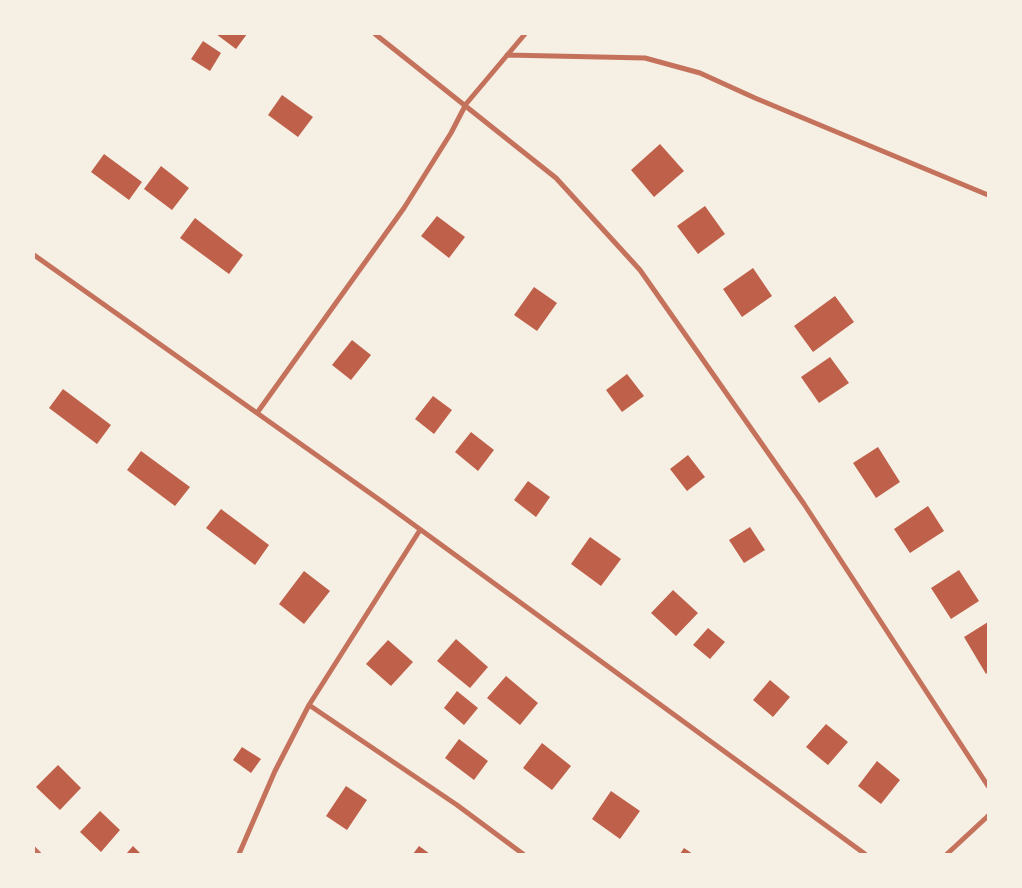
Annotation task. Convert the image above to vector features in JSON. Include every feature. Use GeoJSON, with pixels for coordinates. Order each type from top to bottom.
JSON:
{"type":"FeatureCollection","features":[{"type":"Feature","properties":{"kind":"street"},"geometry":{"type":"LineString","coordinates":[[375,34],[466,104],[556,178],[640,270],[804,504],[988,786]]}},
{"type":"Feature","properties":{"kind":"street"},"geometry":{"type":"LineString","coordinates":[[257,413],[404,208],[452,133],[466,104],[525,34]]}},
{"type":"Feature","properties":{"kind":"street"},"geometry":{"type":"LineString","coordinates":[[507,55],[645,58],[700,73],[754,98],[988,196]]}},
{"type":"Feature","properties":{"kind":"street"},"geometry":{"type":"LineString","coordinates":[[34,255],[420,530],[865,854]]}},
{"type":"Feature","properties":{"kind":"street"},"geometry":{"type":"LineString","coordinates":[[239,854],[275,771],[309,704],[420,530]]}},
{"type":"Feature","properties":{"kind":"street"},"geometry":{"type":"LineString","coordinates":[[309,704],[457,805],[523,854]]}},
{"type":"Feature","properties":{"kind":"street"},"geometry":{"type":"LineString","coordinates":[[947,854],[988,816]]}},
{"type":"Feature","properties":{"kind":"street"},"geometry":{"type":"LineString","coordinates":[[34,849],[39,854]]}},
{"type":"Feature","properties":{"kind":"building"},"geometry":{"type":"Polygon","coordinates":[[[216,34],[247,34],[236,49],[216,34]]]}},
{"type":"Feature","properties":{"kind":"building"},"geometry":{"type":"Polygon","coordinates":[[[203,41],[221,53],[210,71],[191,59],[203,41]]]}},
{"type":"Feature","properties":{"kind":"building"},"geometry":{"type":"Polygon","coordinates":[[[282,95],[313,117],[298,137],[268,115],[282,95]]]}},
{"type":"Feature","properties":{"kind":"building"},"geometry":{"type":"Polygon","coordinates":[[[660,144],[684,171],[654,197],[631,170],[660,144]]]}},
{"type":"Feature","properties":{"kind":"building"},"geometry":{"type":"Polygon","coordinates":[[[104,154],[142,182],[129,200],[91,172],[104,154]]]}},
{"type":"Feature","properties":{"kind":"building"},"geometry":{"type":"Polygon","coordinates":[[[161,166],[189,188],[172,210],[144,189],[161,166]]]}},
{"type":"Feature","properties":{"kind":"building"},"geometry":{"type":"Polygon","coordinates":[[[705,206],[725,234],[698,254],[677,226],[705,206]]]}},
{"type":"Feature","properties":{"kind":"building"},"geometry":{"type":"Polygon","coordinates":[[[437,216],[465,237],[449,258],[421,236],[437,216]]]}},
{"type":"Feature","properties":{"kind":"building"},"geometry":{"type":"Polygon","coordinates":[[[195,218],[243,255],[229,274],[180,238],[195,218]]]}},
{"type":"Feature","properties":{"kind":"building"},"geometry":{"type":"Polygon","coordinates":[[[753,268],[772,296],[742,317],[723,289],[753,268]]]}},
{"type":"Feature","properties":{"kind":"building"},"geometry":{"type":"Polygon","coordinates":[[[534,287],[557,303],[537,331],[514,315],[534,287]]]}},
{"type":"Feature","properties":{"kind":"building"},"geometry":{"type":"Polygon","coordinates":[[[835,296],[854,322],[813,352],[794,326],[835,296]]]}},
{"type":"Feature","properties":{"kind":"building"},"geometry":{"type":"Polygon","coordinates":[[[352,340],[371,355],[351,380],[332,365],[352,340]]]}},
{"type":"Feature","properties":{"kind":"building"},"geometry":{"type":"Polygon","coordinates":[[[830,357],[849,383],[819,403],[801,377],[830,357]]]}},
{"type":"Feature","properties":{"kind":"building"},"geometry":{"type":"Polygon","coordinates":[[[627,374],[644,396],[622,412],[606,390],[627,374]]]}},
{"type":"Feature","properties":{"kind":"building"},"geometry":{"type":"Polygon","coordinates":[[[63,389],[111,425],[97,444],[49,408],[63,389]]]}},
{"type":"Feature","properties":{"kind":"building"},"geometry":{"type":"Polygon","coordinates":[[[433,396],[452,410],[434,434],[415,419],[433,396]]]}},
{"type":"Feature","properties":{"kind":"building"},"geometry":{"type":"Polygon","coordinates":[[[471,432],[494,450],[478,471],[455,452],[471,432]]]}},
{"type":"Feature","properties":{"kind":"building"},"geometry":{"type":"Polygon","coordinates":[[[878,447],[900,482],[876,498],[853,463],[878,447]]]}},
{"type":"Feature","properties":{"kind":"building"},"geometry":{"type":"Polygon","coordinates":[[[141,451],[190,487],[175,506],[127,470],[141,451]]]}},
{"type":"Feature","properties":{"kind":"building"},"geometry":{"type":"Polygon","coordinates":[[[688,455],[705,477],[687,491],[670,469],[688,455]]]}},
{"type":"Feature","properties":{"kind":"building"},"geometry":{"type":"Polygon","coordinates":[[[528,481],[550,497],[536,517],[514,500],[528,481]]]}},
{"type":"Feature","properties":{"kind":"building"},"geometry":{"type":"Polygon","coordinates":[[[928,506],[944,531],[910,553],[894,529],[928,506]]]}},
{"type":"Feature","properties":{"kind":"building"},"geometry":{"type":"Polygon","coordinates":[[[221,509],[269,545],[255,565],[206,528],[221,509]]]}},
{"type":"Feature","properties":{"kind":"building"},"geometry":{"type":"Polygon","coordinates":[[[750,527],[765,550],[744,563],[729,540],[750,527]]]}},
{"type":"Feature","properties":{"kind":"building"},"geometry":{"type":"Polygon","coordinates":[[[590,537],[621,559],[601,586],[571,564],[590,537]]]}},
{"type":"Feature","properties":{"kind":"building"},"geometry":{"type":"Polygon","coordinates":[[[959,570],[979,601],[951,619],[931,588],[959,570]]]}},
{"type":"Feature","properties":{"kind":"building"},"geometry":{"type":"Polygon","coordinates":[[[304,571],[330,591],[304,624],[279,604],[304,571]]]}},
{"type":"Feature","properties":{"kind":"building"},"geometry":{"type":"Polygon","coordinates":[[[673,590],[698,613],[676,636],[651,613],[673,590]]]}},
{"type":"Feature","properties":{"kind":"building"},"geometry":{"type":"Polygon","coordinates":[[[988,622],[988,672],[986,674],[964,637],[988,622]]]}},
{"type":"Feature","properties":{"kind":"building"},"geometry":{"type":"Polygon","coordinates":[[[708,628],[725,642],[710,659],[693,645],[708,628]]]}},
{"type":"Feature","properties":{"kind":"building"},"geometry":{"type":"Polygon","coordinates":[[[456,639],[488,667],[470,688],[437,661],[456,639]]]}},
{"type":"Feature","properties":{"kind":"building"},"geometry":{"type":"Polygon","coordinates":[[[388,640],[413,662],[391,686],[366,664],[388,640]]]}},
{"type":"Feature","properties":{"kind":"building"},"geometry":{"type":"Polygon","coordinates":[[[506,676],[538,703],[520,725],[487,698],[506,676]]]}},
{"type":"Feature","properties":{"kind":"building"},"geometry":{"type":"Polygon","coordinates":[[[770,680],[790,697],[773,717],[753,700],[770,680]]]}},
{"type":"Feature","properties":{"kind":"building"},"geometry":{"type":"Polygon","coordinates":[[[457,691],[478,708],[464,725],[444,708],[457,691]]]}},
{"type":"Feature","properties":{"kind":"building"},"geometry":{"type":"Polygon","coordinates":[[[826,724],[848,742],[828,765],[806,747],[826,724]]]}},
{"type":"Feature","properties":{"kind":"building"},"geometry":{"type":"Polygon","coordinates":[[[459,739],[488,761],[474,780],[445,758],[459,739]]]}},
{"type":"Feature","properties":{"kind":"building"},"geometry":{"type":"Polygon","coordinates":[[[542,743],[571,766],[552,790],[523,768],[542,743]]]}},
{"type":"Feature","properties":{"kind":"building"},"geometry":{"type":"Polygon","coordinates":[[[242,747],[261,759],[251,773],[233,760],[242,747]]]}},
{"type":"Feature","properties":{"kind":"building"},"geometry":{"type":"Polygon","coordinates":[[[877,761],[900,780],[881,804],[858,786],[877,761]]]}},
{"type":"Feature","properties":{"kind":"building"},"geometry":{"type":"Polygon","coordinates":[[[58,765],[81,788],[60,810],[36,787],[58,765]]]}},
{"type":"Feature","properties":{"kind":"building"},"geometry":{"type":"Polygon","coordinates":[[[346,786],[367,800],[347,830],[326,816],[346,786]]]}},
{"type":"Feature","properties":{"kind":"building"},"geometry":{"type":"Polygon","coordinates":[[[611,791],[640,811],[620,839],[592,819],[611,791]]]}},
{"type":"Feature","properties":{"kind":"building"},"geometry":{"type":"Polygon","coordinates":[[[100,811],[120,830],[101,852],[80,832],[100,811]]]}},
{"type":"Feature","properties":{"kind":"building"},"geometry":{"type":"Polygon","coordinates":[[[133,846],[141,854],[126,854],[133,846]]]}},
{"type":"Feature","properties":{"kind":"building"},"geometry":{"type":"Polygon","coordinates":[[[419,846],[430,854],[413,854],[419,846]]]}},
{"type":"Feature","properties":{"kind":"building"},"geometry":{"type":"Polygon","coordinates":[[[684,848],[693,854],[680,854],[684,848]]]}}]}
